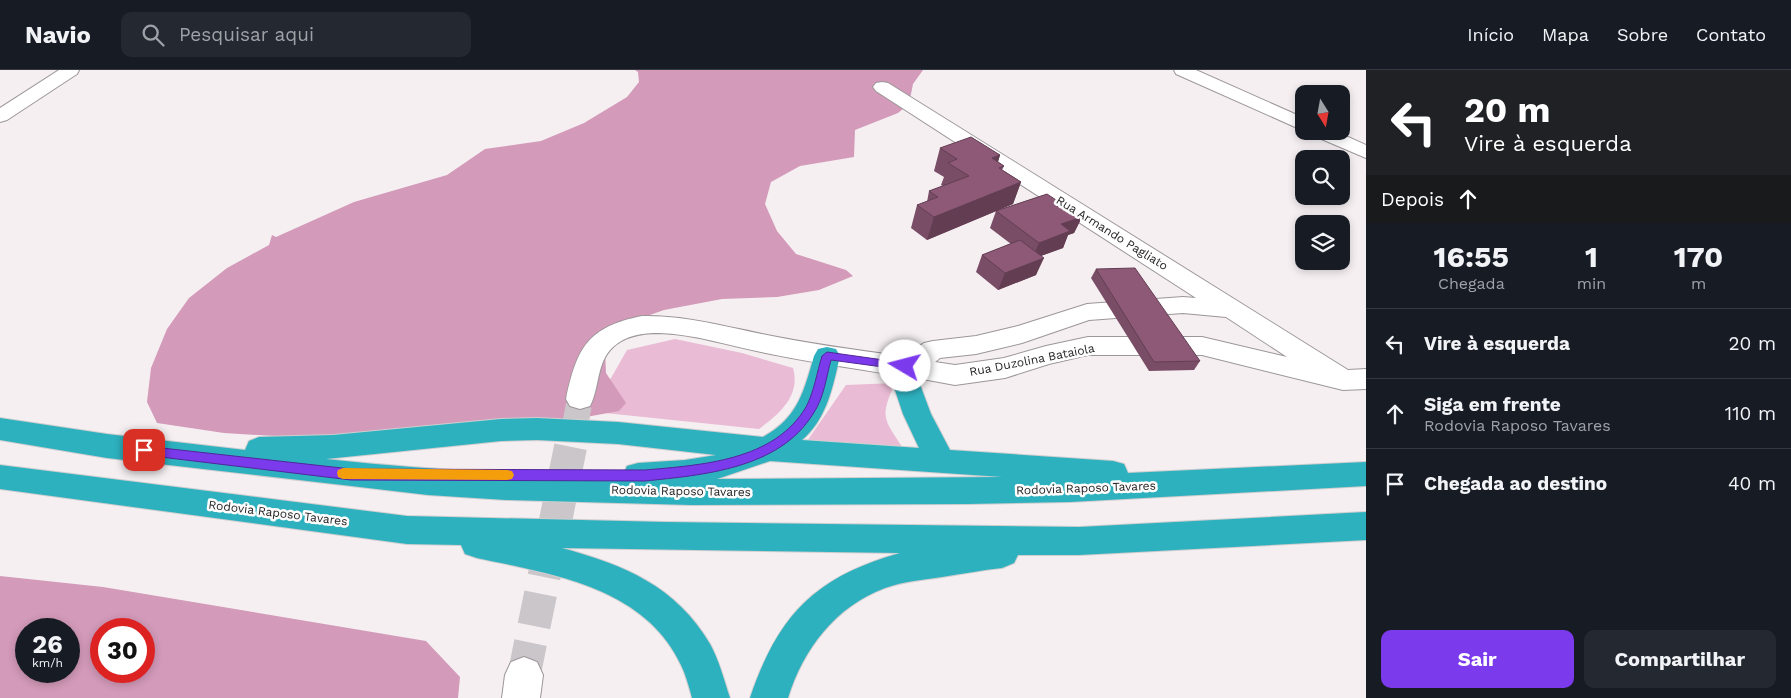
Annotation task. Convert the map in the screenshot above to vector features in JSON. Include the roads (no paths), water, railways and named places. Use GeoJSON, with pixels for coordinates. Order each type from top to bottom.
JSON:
{"type":"FeatureCollection","features":[{"type":"Feature","properties":{"kind":"highway"},"geometry":{"type":"LineString","coordinates":[[351,474],[645,476],[716,467],[746,459],[767,450],[794,430],[809,411],[816,396],[827,356]]}},
{"type":"Feature","properties":{"kind":"highway"},"geometry":{"type":"LineString","coordinates":[[905,366],[917,414],[941,461]]}},
{"type":"Feature","properties":{"kind":"highway","name":"Rodovia Raposo Tavares"},"geometry":{"type":"LineString","coordinates":[[0,429],[107,446],[428,482],[496,486],[691,492],[977,491],[1227,483],[1366,474]]}},
{"type":"Feature","properties":{"kind":"highway"},"geometry":{"type":"LineString","coordinates":[[107,446],[276,450],[391,442],[502,430],[537,430],[618,433],[767,450],[1012,465],[1227,483]]}},
{"type":"Feature","properties":{"kind":"highway","name":"Rodovia Raposo Tavares"},"geometry":{"type":"LineString","coordinates":[[0,477],[407,530],[665,536],[1080,541],[1366,526]]}},
{"type":"Feature","properties":{"kind":"highway"},"geometry":{"type":"LineString","coordinates":[[407,530],[572,564],[621,582],[646,596],[682,632],[697,657],[711,698]]}},
{"type":"Feature","properties":{"kind":"highway"},"geometry":{"type":"LineString","coordinates":[[769,698],[773,682],[786,652],[804,626],[825,605],[849,588],[875,575],[904,567],[1080,541]]}},
{"type":"Feature","properties":{"kind":"street"},"geometry":{"type":"LineString","coordinates":[[0,116],[70,70]]}},
{"type":"Feature","properties":{"kind":"street"},"geometry":{"type":"LineString","coordinates":[[1182,70],[1295,120]]}},
{"type":"Feature","properties":{"kind":"street","name":"Rua Armando Pagliato"},"geometry":{"type":"LineString","coordinates":[[882,87],[1232,310],[1354,379]]}},
{"type":"Feature","properties":{"kind":"street"},"geometry":{"type":"LineString","coordinates":[[1339,140],[1366,152]]}},
{"type":"Feature","properties":{"kind":"street","name":"Rua Duzolina Bataiola"},"geometry":{"type":"LineString","coordinates":[[905,366],[933,350],[976,345],[1022,334],[1087,312],[1183,305],[1232,310]]}},
{"type":"Feature","properties":{"kind":"street"},"geometry":{"type":"LineString","coordinates":[[580,399],[586,369],[593,352],[612,334],[635,327],[678,326],[827,356],[905,366]]}},
{"type":"Feature","properties":{"kind":"street","name":"Rua Duzolina Bataiola"},"geometry":{"type":"LineString","coordinates":[[905,366],[955,375],[1005,368],[1046,355],[1088,346],[1202,346],[1354,379]]}},
{"type":"Feature","properties":{"kind":"tunnel"},"geometry":{"type":"LineString","coordinates":[[574,431],[580,399]]}},
{"type":"Feature","properties":{"kind":"tunnel"},"geometry":{"type":"LineString","coordinates":[[524,675],[574,430]]}}]}
